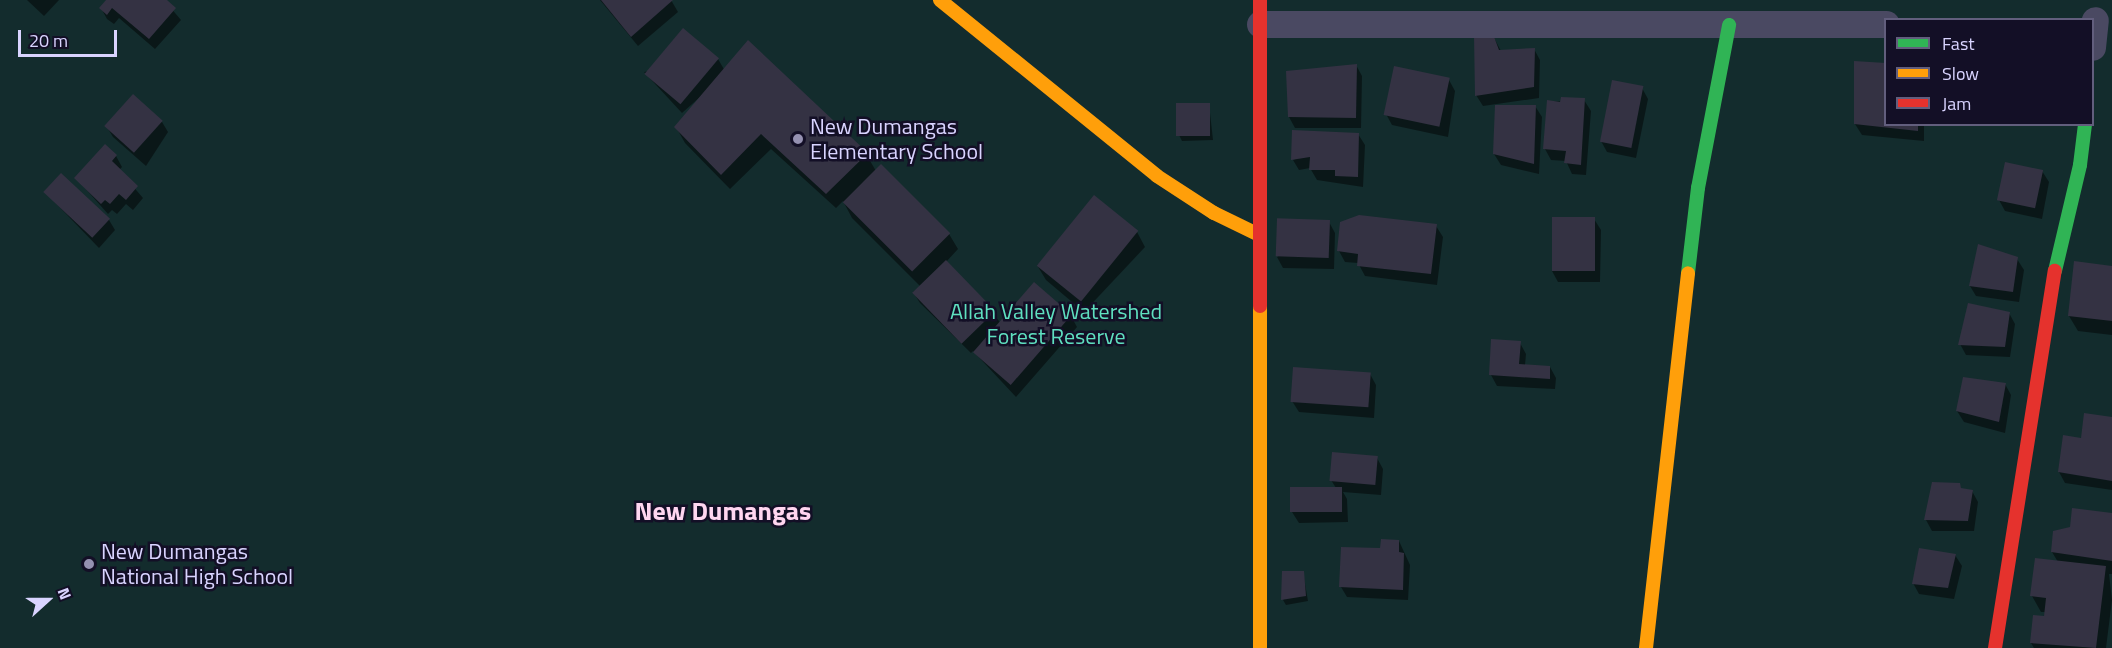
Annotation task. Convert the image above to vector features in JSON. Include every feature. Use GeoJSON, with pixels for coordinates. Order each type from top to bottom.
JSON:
{"type":"FeatureCollection","features":[{"type":"Feature","properties":{"kind":"street"},"geometry":{"type":"LineString","coordinates":[[940,0],[1157,176],[1214,213],[1257,234]]}},
{"type":"Feature","properties":{"kind":"street"},"geometry":{"type":"LineString","coordinates":[[1260,648],[1257,234],[1260,12],[1729,25],[1884,24]]}},
{"type":"Feature","properties":{"kind":"street"},"geometry":{"type":"LineString","coordinates":[[2094,40],[2100,19]]}},
{"type":"Feature","properties":{"kind":"street"},"geometry":{"type":"LineString","coordinates":[[1646,648],[1698,188],[1729,25]]}},
{"type":"Feature","properties":{"kind":"street"},"geometry":{"type":"LineString","coordinates":[[1995,648],[2047,305],[2080,165],[2085,126]]}},
{"type":"Feature","properties":{"kind":"green space","name":"Allah Valley Watershed Forest Reserve"},"geometry":{"type":"Polygon","coordinates":[[[0,0],[2112,0],[2112,648],[0,648],[0,0]]]}},
{"type":"Feature","properties":{"kind":"building"},"geometry":{"type":"Polygon","coordinates":[[[106,0],[167,0],[176,8],[149,39],[112,8],[107,15],[99,8],[106,0]]]}},
{"type":"Feature","properties":{"kind":"building"},"geometry":{"type":"Polygon","coordinates":[[[601,0],[673,0],[631,37],[601,0]]]}},
{"type":"Feature","properties":{"kind":"building"},"geometry":{"type":"Polygon","coordinates":[[[683,28],[719,58],[680,104],[644,74],[683,28]]]}},
{"type":"Feature","properties":{"kind":"building"},"geometry":{"type":"Polygon","coordinates":[[[1493,34],[1499,50],[1535,48],[1534,87],[1475,96],[1474,35],[1493,34]]]}},
{"type":"Feature","properties":{"kind":"building"},"geometry":{"type":"Polygon","coordinates":[[[748,40],[868,153],[826,194],[761,134],[721,175],[674,127],[748,40]]]}},
{"type":"Feature","properties":{"kind":"building"},"geometry":{"type":"Polygon","coordinates":[[[1854,61],[1884,63],[1884,126],[1918,126],[1918,131],[1854,124],[1854,61]]]}},
{"type":"Feature","properties":{"kind":"building"},"geometry":{"type":"Polygon","coordinates":[[[1357,64],[1356,118],[1288,117],[1286,71],[1357,64]]]}},
{"type":"Feature","properties":{"kind":"building"},"geometry":{"type":"Polygon","coordinates":[[[1394,66],[1450,78],[1439,127],[1384,115],[1394,66]]]}},
{"type":"Feature","properties":{"kind":"building"},"geometry":{"type":"Polygon","coordinates":[[[1612,80],[1643,86],[1631,148],[1600,142],[1612,80]]]}},
{"type":"Feature","properties":{"kind":"building"},"geometry":{"type":"Polygon","coordinates":[[[133,94],[163,121],[134,153],[104,126],[133,94]]]}},
{"type":"Feature","properties":{"kind":"building"},"geometry":{"type":"Polygon","coordinates":[[[1561,97],[1585,98],[1581,165],[1564,163],[1566,151],[1543,149],[1547,100],[1560,102],[1561,97]]]}},
{"type":"Feature","properties":{"kind":"building"},"geometry":{"type":"Polygon","coordinates":[[[1176,103],[1210,103],[1210,136],[1176,136],[1176,103]]]}},
{"type":"Feature","properties":{"kind":"building"},"geometry":{"type":"Polygon","coordinates":[[[1495,105],[1536,105],[1534,164],[1493,154],[1495,105]]]}},
{"type":"Feature","properties":{"kind":"building"},"geometry":{"type":"Polygon","coordinates":[[[1292,130],[1359,133],[1358,177],[1335,176],[1335,170],[1309,170],[1310,157],[1291,160],[1292,130]]]}},
{"type":"Feature","properties":{"kind":"building"},"geometry":{"type":"Polygon","coordinates":[[[105,144],[117,155],[112,161],[138,186],[126,200],[119,194],[110,204],[105,200],[101,204],[74,178],[105,144]]]}},
{"type":"Feature","properties":{"kind":"building"},"geometry":{"type":"Polygon","coordinates":[[[2005,162],[2043,170],[2035,208],[1997,200],[2005,162]]]}},
{"type":"Feature","properties":{"kind":"building"},"geometry":{"type":"Polygon","coordinates":[[[881,164],[950,233],[912,271],[843,202],[881,164]]]}},
{"type":"Feature","properties":{"kind":"building"},"geometry":{"type":"Polygon","coordinates":[[[61,173],[110,219],[92,238],[43,192],[61,173]]]}},
{"type":"Feature","properties":{"kind":"building"},"geometry":{"type":"Polygon","coordinates":[[[1094,195],[1138,231],[1081,302],[1037,266],[1094,195]]]}},
{"type":"Feature","properties":{"kind":"building"},"geometry":{"type":"Polygon","coordinates":[[[1359,215],[1437,224],[1431,274],[1357,266],[1358,254],[1337,251],[1340,222],[1359,215]]]}},
{"type":"Feature","properties":{"kind":"building"},"geometry":{"type":"Polygon","coordinates":[[[1552,217],[1595,217],[1595,271],[1552,271],[1552,217]]]}},
{"type":"Feature","properties":{"kind":"building"},"geometry":{"type":"Polygon","coordinates":[[[1277,218],[1330,220],[1329,258],[1276,256],[1277,218]]]}},
{"type":"Feature","properties":{"kind":"building"},"geometry":{"type":"Polygon","coordinates":[[[1978,244],[2018,257],[2013,292],[1969,286],[1978,244]]]}},
{"type":"Feature","properties":{"kind":"building"},"geometry":{"type":"Polygon","coordinates":[[[946,260],[995,311],[962,344],[912,293],[946,260]]]}},
{"type":"Feature","properties":{"kind":"building"},"geometry":{"type":"Polygon","coordinates":[[[2074,261],[2112,266],[2112,321],[2068,316],[2074,261]]]}},
{"type":"Feature","properties":{"kind":"building"},"geometry":{"type":"Polygon","coordinates":[[[1034,282],[1072,315],[1011,385],[973,352],[1034,282]]]}},
{"type":"Feature","properties":{"kind":"building"},"geometry":{"type":"Polygon","coordinates":[[[1968,303],[2010,312],[2005,347],[1958,345],[1968,303]]]}},
{"type":"Feature","properties":{"kind":"building"},"geometry":{"type":"Polygon","coordinates":[[[1491,339],[1521,341],[1519,364],[1550,366],[1550,379],[1489,375],[1491,339]]]}},
{"type":"Feature","properties":{"kind":"building"},"geometry":{"type":"Polygon","coordinates":[[[1293,367],[1371,372],[1368,407],[1291,402],[1293,367]]]}},
{"type":"Feature","properties":{"kind":"building"},"geometry":{"type":"Polygon","coordinates":[[[1963,377],[2006,383],[1999,422],[1956,411],[1963,377]]]}},
{"type":"Feature","properties":{"kind":"building"},"geometry":{"type":"Polygon","coordinates":[[[2084,413],[2112,417],[2112,481],[2058,472],[2063,435],[2081,438],[2084,413]]]}},
{"type":"Feature","properties":{"kind":"building"},"geometry":{"type":"Polygon","coordinates":[[[1332,452],[1378,456],[1375,485],[1329,481],[1332,452]]]}},
{"type":"Feature","properties":{"kind":"building"},"geometry":{"type":"Polygon","coordinates":[[[1932,482],[1960,483],[1961,488],[1973,490],[1968,521],[1924,520],[1932,482]]]}},
{"type":"Feature","properties":{"kind":"building"},"geometry":{"type":"Polygon","coordinates":[[[1290,487],[1342,487],[1342,512],[1290,512],[1290,487]]]}},
{"type":"Feature","properties":{"kind":"building"},"geometry":{"type":"Polygon","coordinates":[[[2072,508],[2112,513],[2112,561],[2051,552],[2053,531],[2070,527],[2072,508]]]}},
{"type":"Feature","properties":{"kind":"building"},"geometry":{"type":"Polygon","coordinates":[[[1381,539],[1399,540],[1399,552],[1404,553],[1403,590],[1339,587],[1341,547],[1380,548],[1381,539]]]}},
{"type":"Feature","properties":{"kind":"building"},"geometry":{"type":"Polygon","coordinates":[[[1919,548],[1956,554],[1948,588],[1912,584],[1919,548]]]}},
{"type":"Feature","properties":{"kind":"building"},"geometry":{"type":"Polygon","coordinates":[[[2035,558],[2106,566],[2096,648],[2030,643],[2033,615],[2044,616],[2046,598],[2030,596],[2035,558]]]}},
{"type":"Feature","properties":{"kind":"building"},"geometry":{"type":"Polygon","coordinates":[[[1282,571],[1304,571],[1306,596],[1281,600],[1282,571]]]}},
{"type":"Feature","properties":{"kind":"traffic: fast"},"geometry":{"type":"LineString","coordinates":[[1688,273],[1698,188],[1729,25]]}},
{"type":"Feature","properties":{"kind":"traffic: fast"},"geometry":{"type":"LineString","coordinates":[[2055,271],[2080,165],[2085,126]]}},
{"type":"Feature","properties":{"kind":"traffic: slow"},"geometry":{"type":"LineString","coordinates":[[940,0],[1157,176],[1214,213],[1257,234]]}},
{"type":"Feature","properties":{"kind":"traffic: slow"},"geometry":{"type":"LineString","coordinates":[[1646,648],[1688,273]]}},
{"type":"Feature","properties":{"kind":"traffic: slow"},"geometry":{"type":"LineString","coordinates":[[1260,306],[1260,648]]}},
{"type":"Feature","properties":{"kind":"traffic: jam"},"geometry":{"type":"LineString","coordinates":[[1260,0],[1260,306]]}},
{"type":"Feature","properties":{"kind":"traffic: jam"},"geometry":{"type":"LineString","coordinates":[[1995,648],[2055,271]]}},
{"type":"Feature","properties":{"kind":"place","name":"New Dumangas Elementary School"},"geometry":{"type":"Point","coordinates":[798,139]}},
{"type":"Feature","properties":{"kind":"place","name":"New Dumangas National High School"},"geometry":{"type":"Point","coordinates":[89,564]}},
{"type":"Feature","properties":{"kind":"district","name":"New Dumangas"},"geometry":{"type":"Point","coordinates":[723,511]}}]}
